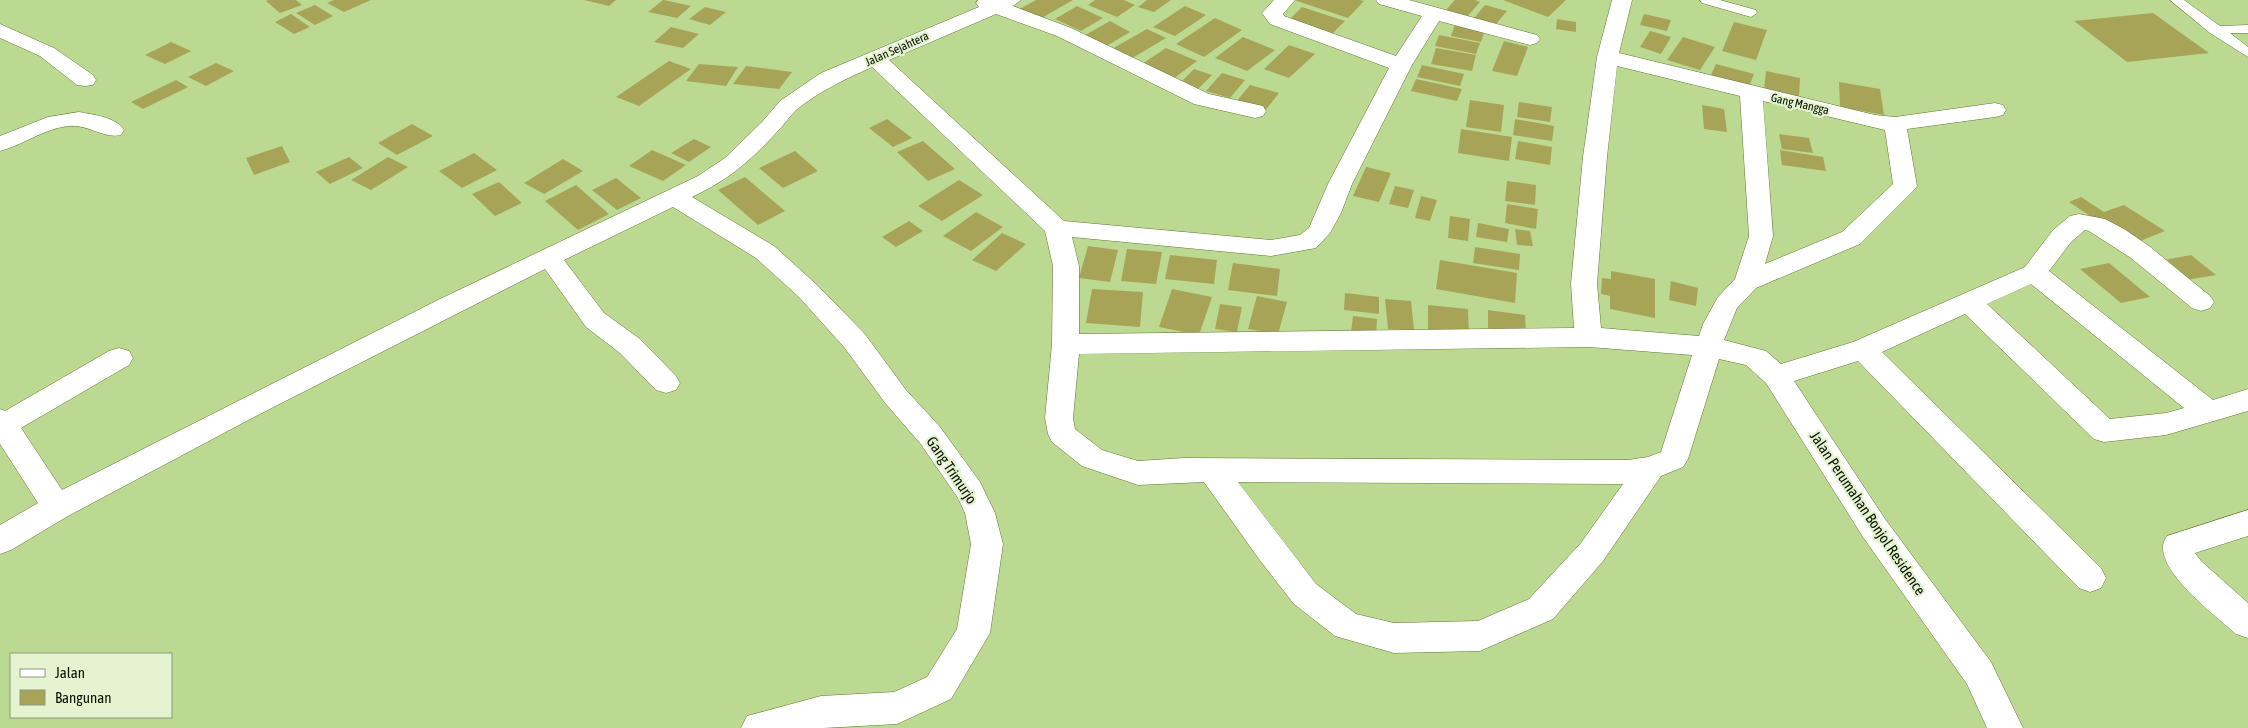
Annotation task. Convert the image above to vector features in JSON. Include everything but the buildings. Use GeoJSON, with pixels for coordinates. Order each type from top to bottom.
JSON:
{"type":"FeatureCollection","features":[{"type":"Feature","properties":{"kind":"street"},"geometry":{"type":"LineString","coordinates":[[1285,0],[1272,13],[1276,20],[1401,65]]}},
{"type":"Feature","properties":{"kind":"street"},"geometry":{"type":"LineString","coordinates":[[1386,0],[1530,39]]}},
{"type":"Feature","properties":{"kind":"street"},"geometry":{"type":"LineString","coordinates":[[1589,337],[1585,315],[1584,284],[1595,158],[1608,57],[1622,0]]}},
{"type":"Feature","properties":{"kind":"street"},"geometry":{"type":"LineString","coordinates":[[994,2],[1064,32],[1202,99],[1256,111]]}},
{"type":"Feature","properties":{"kind":"street","name":"Jalan Sejahtera"},"geometry":{"type":"LineString","coordinates":[[0,541],[57,507],[389,335],[706,181],[733,163],[770,128],[788,106],[829,78],[994,2]]}},
{"type":"Feature","properties":{"kind":"street"},"geometry":{"type":"LineString","coordinates":[[1057,228],[1271,248],[1307,242],[1318,233],[1329,214],[1340,184],[1401,65],[1434,13]]}},
{"type":"Feature","properties":{"kind":"street"},"geometry":{"type":"LineString","coordinates":[[0,30],[47,52],[85,80]]}},
{"type":"Feature","properties":{"kind":"street","name":"Gang Mangga"},"geometry":{"type":"LineString","coordinates":[[1608,57],[1875,122],[1895,124],[1995,110]]}},
{"type":"Feature","properties":{"kind":"street"},"geometry":{"type":"LineString","coordinates":[[876,58],[1057,228],[1066,266],[1066,344],[1059,418],[1062,434],[1092,458],[1138,473],[1212,470],[1628,472],[1652,468],[1673,458],[1708,347],[1727,302],[1746,282],[1851,238],[1905,186],[1895,124]]}},
{"type":"Feature","properties":{"kind":"street"},"geometry":{"type":"LineString","coordinates":[[1746,282],[1761,236],[1751,91]]}},
{"type":"Feature","properties":{"kind":"street"},"geometry":{"type":"LineString","coordinates":[[0,144],[52,122],[73,119],[90,121],[113,130]]}},
{"type":"Feature","properties":{"kind":"street","name":"Gang Trimurjo"},"geometry":{"type":"LineString","coordinates":[[674,197],[765,252],[808,292],[854,340],[896,397],[930,435],[969,491],[980,513],[987,544],[973,633],[939,688],[897,708],[821,712],[759,728]]}},
{"type":"Feature","properties":{"kind":"street"},"geometry":{"type":"LineString","coordinates":[[1776,376],[1863,349],[2034,273],[2062,236],[2080,222],[2090,222],[2102,227],[2137,251],[2201,302]]}},
{"type":"Feature","properties":{"kind":"street"},"geometry":{"type":"LineString","coordinates":[[549,257],[595,320],[630,346],[666,383]]}},
{"type":"Feature","properties":{"kind":"street"},"geometry":{"type":"LineString","coordinates":[[2034,273],[2209,412]]}},
{"type":"Feature","properties":{"kind":"street"},"geometry":{"type":"LineString","coordinates":[[1968,302],[2104,431],[2166,424],[2248,400]]}},
{"type":"Feature","properties":{"kind":"street","name":"Jalan Perumahan Bonjol Residence"},"geometry":{"type":"LineString","coordinates":[[1066,344],[1589,337],[1708,347],[1756,358],[1776,376],[1874,528],[1979,673],[2005,728]]}},
{"type":"Feature","properties":{"kind":"street"},"geometry":{"type":"LineString","coordinates":[[1863,349],[2090,578]]}},
{"type":"Feature","properties":{"kind":"street"},"geometry":{"type":"LineString","coordinates":[[57,507],[2,423],[119,358]]}},
{"type":"Feature","properties":{"kind":"street"},"geometry":{"type":"LineString","coordinates":[[1212,470],[1270,550],[1305,594],[1347,626],[1394,638],[1480,636],[1541,609],[1592,552],[1652,468]]}},
{"type":"Feature","properties":{"kind":"street"},"geometry":{"type":"LineString","coordinates":[[2248,523],[2178,545],[2180,557],[2190,571],[2248,624]]}},
{"type":"Feature","properties":{"kind":"lane"},"geometry":{"type":"LineString","coordinates":[[1706,0],[1751,13]]}},
{"type":"Feature","properties":{"kind":"lane"},"geometry":{"type":"LineString","coordinates":[[2176,0],[2248,53]]}},
{"type":"Feature","properties":{"kind":"lane"},"geometry":{"type":"LineString","coordinates":[[2215,30],[2248,29]]}}]}
